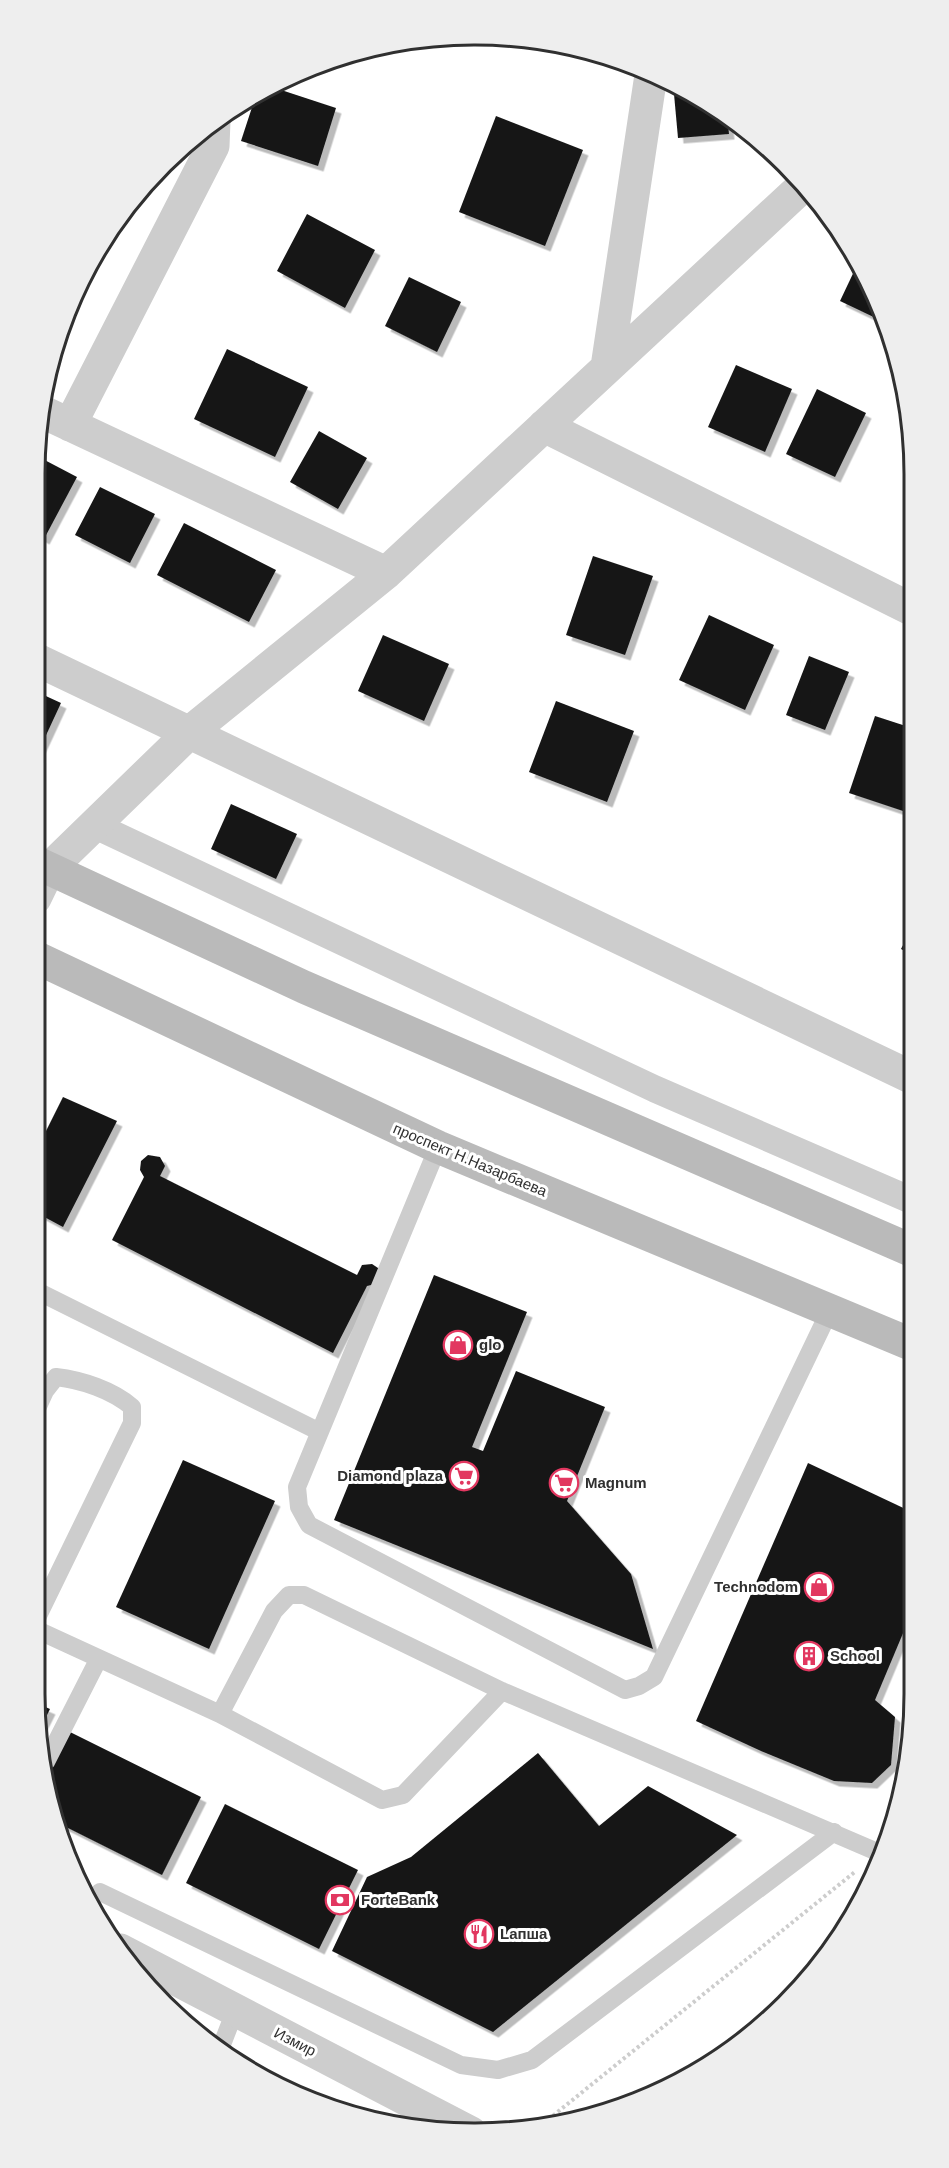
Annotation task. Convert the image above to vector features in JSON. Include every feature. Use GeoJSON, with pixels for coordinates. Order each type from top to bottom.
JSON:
{"type":"FeatureCollection","features":[{"type":"Feature","properties":{"kind":"main road"},"geometry":{"type":"LineString","coordinates":[[45,879],[315,992],[904,1247]]}},
{"type":"Feature","properties":{"kind":"main road","name":"проспект Н.Назарбаева"},"geometry":{"type":"LineString","coordinates":[[45,962],[438,1147],[904,1341]]}},
{"type":"Feature","properties":{"kind":"street"},"geometry":{"type":"LineString","coordinates":[[607,367],[650,83]]}},
{"type":"Feature","properties":{"kind":"street"},"geometry":{"type":"LineString","coordinates":[[213,134],[213,146],[57,419],[386,573]]}},
{"type":"Feature","properties":{"kind":"street"},"geometry":{"type":"LineString","coordinates":[[45,870],[190,732],[386,573],[797,191]]}},
{"type":"Feature","properties":{"kind":"street"},"geometry":{"type":"LineString","coordinates":[[544,426],[904,606]]}},
{"type":"Feature","properties":{"kind":"street"},"geometry":{"type":"LineString","coordinates":[[45,664],[904,1074]]}},
{"type":"Feature","properties":{"kind":"street"},"geometry":{"type":"LineString","coordinates":[[94,825],[655,1089],[904,1197]]}},
{"type":"Feature","properties":{"kind":"street","name":"Измир"},"geometry":{"type":"LineString","coordinates":[[138,1959],[450,2122]]}},
{"type":"Feature","properties":{"kind":"lane"},"geometry":{"type":"LineString","coordinates":[[438,1147],[318,1431],[297,1487],[299,1507],[309,1525],[625,1690],[639,1686],[654,1677],[830,1310]]}},
{"type":"Feature","properties":{"kind":"lane"},"geometry":{"type":"LineString","coordinates":[[45,1295],[318,1431]]}},
{"type":"Feature","properties":{"kind":"lane"},"geometry":{"type":"LineString","coordinates":[[45,1391],[56,1377],[64,1378],[120,1397],[132,1407],[132,1423],[45,1600]]}},
{"type":"Feature","properties":{"kind":"lane"},"geometry":{"type":"LineString","coordinates":[[220,1714],[274,1611],[290,1595],[304,1595],[502,1691],[874,1851]]}},
{"type":"Feature","properties":{"kind":"lane"},"geometry":{"type":"LineString","coordinates":[[45,1634],[220,1714],[382,1800],[402,1795],[502,1691]]}},
{"type":"Feature","properties":{"kind":"lane"},"geometry":{"type":"LineString","coordinates":[[50,1755],[98,1660]]}},
{"type":"Feature","properties":{"kind":"lane"},"geometry":{"type":"LineString","coordinates":[[100,1892],[461,2065],[498,2070],[532,2060],[834,1832]]}},
{"type":"Feature","properties":{"kind":"lane"},"geometry":{"type":"LineString","coordinates":[[223,2041],[235,2011]]}},
{"type":"Feature","properties":{"kind":"path"},"geometry":{"type":"LineString","coordinates":[[553,2116],[869,1863]]}},
{"type":"Feature","properties":{"kind":"building"},"geometry":{"type":"Polygon","coordinates":[[[282,90],[336,108],[318,166],[241,141],[252,108],[282,90]]]}},
{"type":"Feature","properties":{"kind":"building"},"geometry":{"type":"Polygon","coordinates":[[[674,95],[728,128],[729,134],[678,138],[674,95]]]}},
{"type":"Feature","properties":{"kind":"building"},"geometry":{"type":"Polygon","coordinates":[[[496,116],[583,150],[545,246],[459,212],[496,116]]]}},
{"type":"Feature","properties":{"kind":"building"},"geometry":{"type":"Polygon","coordinates":[[[307,214],[375,250],[345,308],[277,271],[307,214]]]}},
{"type":"Feature","properties":{"kind":"building"},"geometry":{"type":"Polygon","coordinates":[[[853,273],[874,317],[840,301],[853,273]]]}},
{"type":"Feature","properties":{"kind":"building"},"geometry":{"type":"Polygon","coordinates":[[[409,277],[461,302],[437,352],[385,326],[409,277]]]}},
{"type":"Feature","properties":{"kind":"building"},"geometry":{"type":"Polygon","coordinates":[[[227,349],[308,387],[275,457],[194,419],[227,349]]]}},
{"type":"Feature","properties":{"kind":"building"},"geometry":{"type":"Polygon","coordinates":[[[736,365],[792,389],[765,452],[708,427],[736,365]]]}},
{"type":"Feature","properties":{"kind":"building"},"geometry":{"type":"Polygon","coordinates":[[[817,389],[866,413],[835,477],[786,454],[817,389]]]}},
{"type":"Feature","properties":{"kind":"building"},"geometry":{"type":"Polygon","coordinates":[[[319,431],[367,458],[338,509],[290,482],[319,431]]]}},
{"type":"Feature","properties":{"kind":"building"},"geometry":{"type":"Polygon","coordinates":[[[45,460],[77,477],[45,537],[45,460]]]}},
{"type":"Feature","properties":{"kind":"building"},"geometry":{"type":"Polygon","coordinates":[[[100,487],[155,514],[130,563],[75,535],[100,487]]]}},
{"type":"Feature","properties":{"kind":"building"},"geometry":{"type":"Polygon","coordinates":[[[184,523],[276,570],[249,622],[157,575],[184,523]]]}},
{"type":"Feature","properties":{"kind":"building"},"geometry":{"type":"Polygon","coordinates":[[[593,556],[653,576],[625,655],[566,635],[593,556]]]}},
{"type":"Feature","properties":{"kind":"building"},"geometry":{"type":"Polygon","coordinates":[[[709,615],[774,645],[745,710],[679,680],[709,615]]]}},
{"type":"Feature","properties":{"kind":"building"},"geometry":{"type":"Polygon","coordinates":[[[383,635],[449,664],[424,721],[358,691],[383,635]]]}},
{"type":"Feature","properties":{"kind":"building"},"geometry":{"type":"Polygon","coordinates":[[[809,656],[849,672],[825,730],[786,715],[809,656]]]}},
{"type":"Feature","properties":{"kind":"building"},"geometry":{"type":"Polygon","coordinates":[[[45,696],[61,703],[45,737],[45,696]]]}},
{"type":"Feature","properties":{"kind":"building"},"geometry":{"type":"Polygon","coordinates":[[[556,701],[634,731],[607,802],[529,772],[556,701]]]}},
{"type":"Feature","properties":{"kind":"building"},"geometry":{"type":"Polygon","coordinates":[[[875,716],[904,725],[904,811],[849,793],[875,716]]]}},
{"type":"Feature","properties":{"kind":"building"},"geometry":{"type":"Polygon","coordinates":[[[231,804],[297,834],[276,879],[211,849],[231,804]]]}},
{"type":"Feature","properties":{"kind":"building"},"geometry":{"type":"Polygon","coordinates":[[[63,1097],[117,1121],[63,1227],[45,1217],[45,1133],[63,1097]]]}},
{"type":"Feature","properties":{"kind":"building"},"geometry":{"type":"Polygon","coordinates":[[[148,1155],[160,1157],[165,1166],[160,1176],[357,1275],[362,1265],[372,1264],[378,1268],[380,1278],[375,1284],[367,1286],[333,1353],[112,1240],[144,1177],[140,1170],[141,1161],[148,1155]]]}},
{"type":"Feature","properties":{"kind":"building","name":"Diamond plaza"},"geometry":{"type":"Polygon","coordinates":[[[434,1275],[527,1312],[472,1447],[483,1451],[516,1371],[605,1407],[567,1501],[631,1574],[653,1649],[334,1520],[434,1275]]]}},
{"type":"Feature","properties":{"kind":"building"},"geometry":{"type":"Polygon","coordinates":[[[183,1460],[275,1501],[209,1649],[116,1607],[183,1460]]]}},
{"type":"Feature","properties":{"kind":"building","name":"School"},"geometry":{"type":"Polygon","coordinates":[[[808,1463],[904,1508],[904,1631],[875,1700],[895,1717],[891,1765],[872,1783],[834,1781],[696,1721],[808,1463]]]}},
{"type":"Feature","properties":{"kind":"building"},"geometry":{"type":"Polygon","coordinates":[[[45,1707],[50,1709],[46,1717],[45,1707]]]}},
{"type":"Feature","properties":{"kind":"building"},"geometry":{"type":"Polygon","coordinates":[[[68,1731],[201,1797],[162,1875],[67,1827],[51,1766],[68,1731]]]}},
{"type":"Feature","properties":{"kind":"building"},"geometry":{"type":"Polygon","coordinates":[[[538,1753],[599,1826],[648,1786],[737,1835],[493,2032],[332,1951],[367,1877],[411,1857],[538,1753]]]}},
{"type":"Feature","properties":{"kind":"building"},"geometry":{"type":"Polygon","coordinates":[[[225,1804],[358,1870],[319,1949],[186,1883],[225,1804]]]}},
{"type":"Feature","properties":{"kind":"place","name":"glo"},"geometry":{"type":"Point","coordinates":[458,1345]}},
{"type":"Feature","properties":{"kind":"place","name":"Diamond plaza"},"geometry":{"type":"Point","coordinates":[464,1476]}},
{"type":"Feature","properties":{"kind":"place","name":"Magnum"},"geometry":{"type":"Point","coordinates":[564,1483]}},
{"type":"Feature","properties":{"kind":"place","name":"Technodom"},"geometry":{"type":"Point","coordinates":[819,1587]}},
{"type":"Feature","properties":{"kind":"place","name":"School"},"geometry":{"type":"Point","coordinates":[809,1656]}},
{"type":"Feature","properties":{"kind":"place","name":"ForteBank"},"geometry":{"type":"Point","coordinates":[340,1900]}},
{"type":"Feature","properties":{"kind":"place","name":"Lапша"},"geometry":{"type":"Point","coordinates":[479,1934]}}]}
